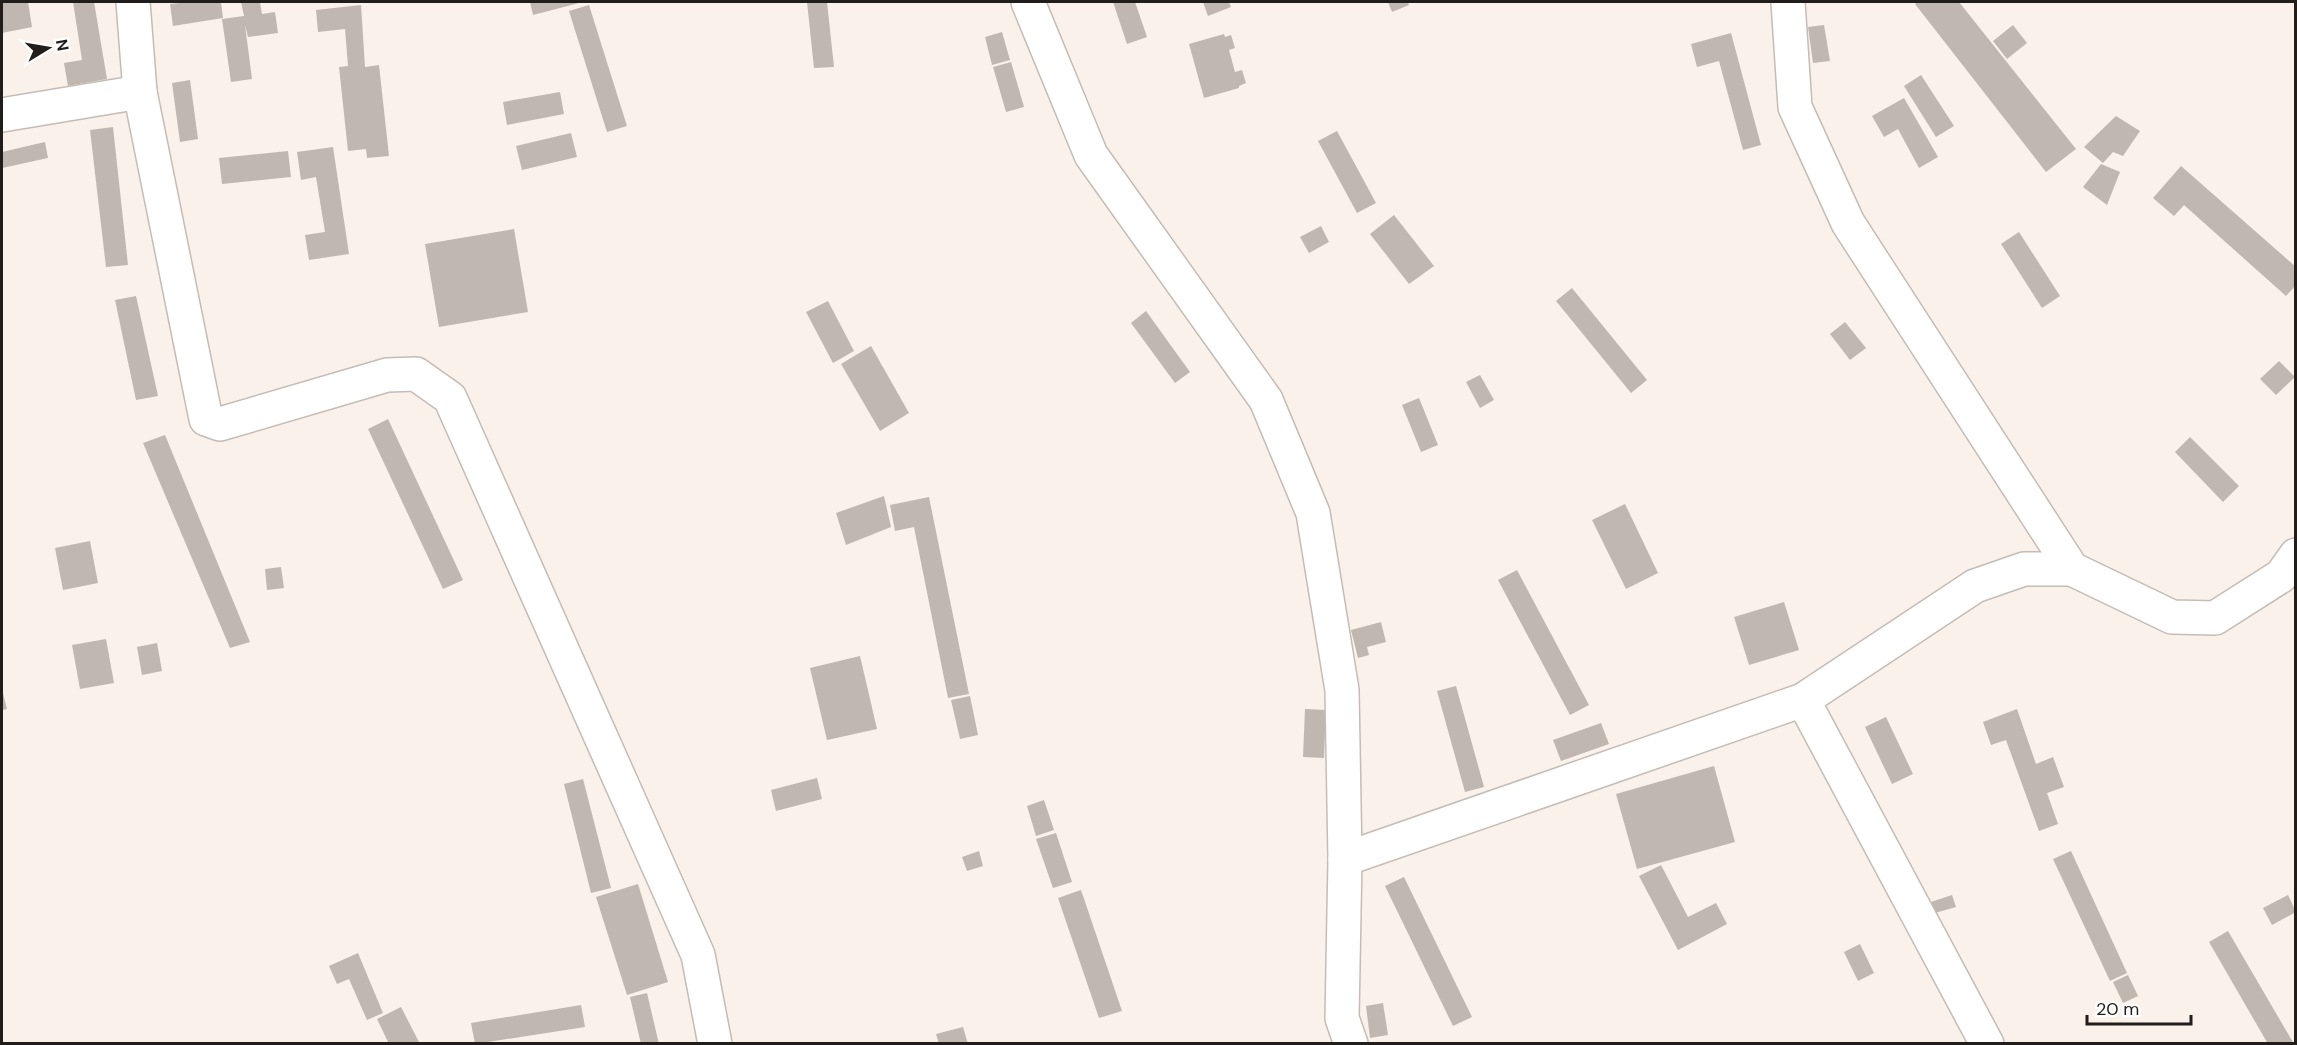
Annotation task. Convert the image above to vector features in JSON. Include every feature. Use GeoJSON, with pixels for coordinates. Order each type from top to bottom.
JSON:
{"type":"FeatureCollection","features":[{"type":"Feature","properties":{"kind":"street"},"geometry":{"type":"LineString","coordinates":[[133,2],[140,92],[206,419],[219,424],[387,375],[416,374],[450,398],[698,955],[715,1044]]}},
{"type":"Feature","properties":{"kind":"street"},"geometry":{"type":"LineString","coordinates":[[1028,2],[1091,155],[1266,400],[1313,513],[1342,690],[1345,859],[1342,1018],[1351,1044]]}},
{"type":"Feature","properties":{"kind":"street"},"geometry":{"type":"LineString","coordinates":[[1788,2],[1795,107],[1848,224],[2072,569]]}},
{"type":"Feature","properties":{"kind":"street"},"geometry":{"type":"LineString","coordinates":[[2,115],[140,92]]}},
{"type":"Feature","properties":{"kind":"street"},"geometry":{"type":"LineString","coordinates":[[1345,859],[1803,700],[1975,586],[2024,568],[2072,569],[2172,617],[2215,618],[2281,576],[2295,555]]}},
{"type":"Feature","properties":{"kind":"street"},"geometry":{"type":"LineString","coordinates":[[1803,700],[1987,1044]]}},
{"type":"Feature","properties":{"kind":"building"},"geometry":{"type":"Polygon","coordinates":[[[2,2],[28,2],[32,27],[2,33],[2,2]]]}},
{"type":"Feature","properties":{"kind":"building"},"geometry":{"type":"Polygon","coordinates":[[[73,2],[94,2],[107,79],[68,86],[64,63],[82,60],[73,2]]]}},
{"type":"Feature","properties":{"kind":"building"},"geometry":{"type":"Polygon","coordinates":[[[221,2],[223,18],[173,26],[170,4],[221,2]]]}},
{"type":"Feature","properties":{"kind":"building"},"geometry":{"type":"Polygon","coordinates":[[[241,2],[260,2],[262,14],[275,12],[278,33],[248,37],[245,25],[252,79],[231,82],[222,19],[244,16],[241,2]]]}},
{"type":"Feature","properties":{"kind":"building"},"geometry":{"type":"Polygon","coordinates":[[[530,2],[583,2],[533,15],[530,2]]]}},
{"type":"Feature","properties":{"kind":"building"},"geometry":{"type":"Polygon","coordinates":[[[807,2],[827,2],[834,67],[814,68],[807,2]]]}},
{"type":"Feature","properties":{"kind":"building"},"geometry":{"type":"Polygon","coordinates":[[[1113,2],[1135,2],[1147,37],[1127,44],[1113,2]]]}},
{"type":"Feature","properties":{"kind":"building"},"geometry":{"type":"Polygon","coordinates":[[[1203,2],[1229,2],[1231,7],[1208,16],[1203,2]]]}},
{"type":"Feature","properties":{"kind":"building"},"geometry":{"type":"Polygon","coordinates":[[[1388,2],[1408,2],[1409,5],[1392,12],[1388,2]]]}},
{"type":"Feature","properties":{"kind":"building"},"geometry":{"type":"Polygon","coordinates":[[[1918,2],[1959,2],[2076,149],[2046,172],[1915,4],[1918,2]]]}},
{"type":"Feature","properties":{"kind":"building"},"geometry":{"type":"Polygon","coordinates":[[[361,5],[365,67],[379,65],[389,156],[367,158],[366,149],[348,151],[339,67],[348,66],[345,29],[318,32],[316,10],[361,5]]]}},
{"type":"Feature","properties":{"kind":"building"},"geometry":{"type":"Polygon","coordinates":[[[589,5],[627,126],[607,132],[569,11],[589,5]]]}},
{"type":"Feature","properties":{"kind":"building"},"geometry":{"type":"Polygon","coordinates":[[[1824,25],[1830,61],[1813,63],[1808,27],[1824,25]]]}},
{"type":"Feature","properties":{"kind":"building"},"geometry":{"type":"Polygon","coordinates":[[[2013,25],[2027,43],[2007,59],[1993,41],[2013,25]]]}},
{"type":"Feature","properties":{"kind":"building"},"geometry":{"type":"Polygon","coordinates":[[[1002,32],[1010,60],[992,65],[985,37],[1002,32]]]}},
{"type":"Feature","properties":{"kind":"building"},"geometry":{"type":"Polygon","coordinates":[[[1731,33],[1761,145],[1743,150],[1719,61],[1697,67],[1691,44],[1731,33]]]}},
{"type":"Feature","properties":{"kind":"building"},"geometry":{"type":"Polygon","coordinates":[[[1224,34],[1225,37],[1231,35],[1235,48],[1229,50],[1235,72],[1242,70],[1246,83],[1239,88],[1204,98],[1189,44],[1224,34]]]}},
{"type":"Feature","properties":{"kind":"building"},"geometry":{"type":"Polygon","coordinates":[[[1011,62],[1024,107],[1006,112],[993,67],[1011,62]]]}},
{"type":"Feature","properties":{"kind":"building"},"geometry":{"type":"Polygon","coordinates":[[[1921,75],[1954,126],[1936,137],[1904,86],[1921,75]]]}},
{"type":"Feature","properties":{"kind":"building"},"geometry":{"type":"Polygon","coordinates":[[[190,80],[198,139],[180,142],[172,83],[190,80]]]}},
{"type":"Feature","properties":{"kind":"building"},"geometry":{"type":"Polygon","coordinates":[[[560,92],[564,114],[507,125],[503,102],[560,92]]]}},
{"type":"Feature","properties":{"kind":"building"},"geometry":{"type":"Polygon","coordinates":[[[1904,98],[1938,157],[1919,168],[1898,129],[1884,137],[1872,116],[1904,98]]]}},
{"type":"Feature","properties":{"kind":"building"},"geometry":{"type":"Polygon","coordinates":[[[2116,116],[2140,131],[2123,156],[2113,152],[2103,163],[2084,147],[2116,116]]]}},
{"type":"Feature","properties":{"kind":"building"},"geometry":{"type":"Polygon","coordinates":[[[113,127],[128,265],[106,267],[90,130],[113,127]]]}},
{"type":"Feature","properties":{"kind":"building"},"geometry":{"type":"Polygon","coordinates":[[[1337,131],[1376,203],[1357,213],[1318,141],[1337,131]]]}},
{"type":"Feature","properties":{"kind":"building"},"geometry":{"type":"Polygon","coordinates":[[[571,133],[577,157],[522,170],[516,146],[571,133]]]}},
{"type":"Feature","properties":{"kind":"building"},"geometry":{"type":"Polygon","coordinates":[[[45,142],[48,158],[2,168],[2,152],[45,142]]]}},
{"type":"Feature","properties":{"kind":"building"},"geometry":{"type":"Polygon","coordinates":[[[333,147],[349,254],[309,260],[305,235],[325,232],[316,177],[301,180],[297,152],[333,147]]]}},
{"type":"Feature","properties":{"kind":"building"},"geometry":{"type":"Polygon","coordinates":[[[288,151],[291,177],[222,184],[219,158],[288,151]]]}},
{"type":"Feature","properties":{"kind":"building"},"geometry":{"type":"Polygon","coordinates":[[[2101,164],[2120,172],[2107,205],[2083,187],[2101,164]]]}},
{"type":"Feature","properties":{"kind":"building"},"geometry":{"type":"Polygon","coordinates":[[[2181,166],[2296,267],[2296,285],[2286,296],[2184,205],[2174,216],[2153,198],[2181,166]]]}},
{"type":"Feature","properties":{"kind":"building"},"geometry":{"type":"Polygon","coordinates":[[[1394,215],[1434,266],[1409,284],[1370,234],[1394,215]]]}},
{"type":"Feature","properties":{"kind":"building"},"geometry":{"type":"Polygon","coordinates":[[[1321,226],[1329,242],[1309,253],[1300,237],[1321,226]]]}},
{"type":"Feature","properties":{"kind":"building"},"geometry":{"type":"Polygon","coordinates":[[[514,229],[528,312],[439,327],[425,244],[514,229]]]}},
{"type":"Feature","properties":{"kind":"building"},"geometry":{"type":"Polygon","coordinates":[[[2019,232],[2060,296],[2042,308],[2001,244],[2019,232]]]}},
{"type":"Feature","properties":{"kind":"building"},"geometry":{"type":"Polygon","coordinates":[[[1572,288],[1647,380],[1631,393],[1556,301],[1572,288]]]}},
{"type":"Feature","properties":{"kind":"building"},"geometry":{"type":"Polygon","coordinates":[[[136,296],[158,396],[136,400],[115,300],[136,296]]]}},
{"type":"Feature","properties":{"kind":"building"},"geometry":{"type":"Polygon","coordinates":[[[828,301],[854,351],[833,363],[806,312],[828,301]]]}},
{"type":"Feature","properties":{"kind":"building"},"geometry":{"type":"Polygon","coordinates":[[[1146,311],[1190,372],[1175,383],[1131,323],[1146,311]]]}},
{"type":"Feature","properties":{"kind":"building"},"geometry":{"type":"Polygon","coordinates":[[[1845,322],[1866,348],[1850,360],[1830,334],[1845,322]]]}},
{"type":"Feature","properties":{"kind":"building"},"geometry":{"type":"Polygon","coordinates":[[[871,346],[909,413],[880,431],[841,364],[871,346]]]}},
{"type":"Feature","properties":{"kind":"building"},"geometry":{"type":"Polygon","coordinates":[[[2279,361],[2295,377],[2276,395],[2260,379],[2279,361]]]}},
{"type":"Feature","properties":{"kind":"building"},"geometry":{"type":"Polygon","coordinates":[[[1480,375],[1494,400],[1480,408],[1466,382],[1480,375]]]}},
{"type":"Feature","properties":{"kind":"building"},"geometry":{"type":"Polygon","coordinates":[[[1419,398],[1438,445],[1421,452],[1402,405],[1419,398]]]}},
{"type":"Feature","properties":{"kind":"building"},"geometry":{"type":"Polygon","coordinates":[[[388,419],[463,580],[443,589],[368,429],[388,419]]]}},
{"type":"Feature","properties":{"kind":"building"},"geometry":{"type":"Polygon","coordinates":[[[165,435],[250,642],[230,648],[143,443],[165,435]]]}},
{"type":"Feature","properties":{"kind":"building"},"geometry":{"type":"Polygon","coordinates":[[[2190,437],[2239,486],[2223,502],[2175,452],[2190,437]]]}},
{"type":"Feature","properties":{"kind":"building"},"geometry":{"type":"Polygon","coordinates":[[[884,496],[891,527],[846,545],[836,513],[884,496]]]}},
{"type":"Feature","properties":{"kind":"building"},"geometry":{"type":"Polygon","coordinates":[[[929,497],[969,694],[948,698],[914,527],[895,531],[890,505],[929,497]]]}},
{"type":"Feature","properties":{"kind":"building"},"geometry":{"type":"Polygon","coordinates":[[[1625,504],[1658,573],[1626,589],[1592,520],[1625,504]]]}},
{"type":"Feature","properties":{"kind":"building"},"geometry":{"type":"Polygon","coordinates":[[[90,541],[98,583],[63,590],[55,548],[90,541]]]}},
{"type":"Feature","properties":{"kind":"building"},"geometry":{"type":"Polygon","coordinates":[[[281,567],[284,588],[267,590],[265,569],[281,567]]]}},
{"type":"Feature","properties":{"kind":"building"},"geometry":{"type":"Polygon","coordinates":[[[1517,570],[1589,705],[1570,715],[1498,580],[1517,570]]]}},
{"type":"Feature","properties":{"kind":"building"},"geometry":{"type":"Polygon","coordinates":[[[1784,602],[1799,650],[1749,665],[1734,617],[1784,602]]]}},
{"type":"Feature","properties":{"kind":"building"},"geometry":{"type":"Polygon","coordinates":[[[1381,622],[1386,642],[1367,647],[1369,655],[1358,658],[1351,630],[1381,622]]]}},
{"type":"Feature","properties":{"kind":"building"},"geometry":{"type":"Polygon","coordinates":[[[106,639],[114,683],[80,689],[72,645],[106,639]]]}},
{"type":"Feature","properties":{"kind":"building"},"geometry":{"type":"Polygon","coordinates":[[[157,643],[162,671],[142,675],[137,647],[157,643]]]}},
{"type":"Feature","properties":{"kind":"building"},"geometry":{"type":"Polygon","coordinates":[[[860,656],[877,729],[827,740],[810,668],[860,656]]]}},
{"type":"Feature","properties":{"kind":"building"},"geometry":{"type":"Polygon","coordinates":[[[1456,686],[1484,787],[1465,792],[1437,691],[1456,686]]]}},
{"type":"Feature","properties":{"kind":"building"},"geometry":{"type":"Polygon","coordinates":[[[2,693],[7,709],[2,710],[2,693]]]}},
{"type":"Feature","properties":{"kind":"building"},"geometry":{"type":"Polygon","coordinates":[[[970,696],[978,735],[960,739],[951,700],[970,696]]]}},
{"type":"Feature","properties":{"kind":"building"},"geometry":{"type":"Polygon","coordinates":[[[1305,709],[1326,710],[1324,758],[1303,757],[1305,709]]]}},
{"type":"Feature","properties":{"kind":"building"},"geometry":{"type":"Polygon","coordinates":[[[2017,709],[2036,764],[2053,757],[2064,787],[2047,793],[2058,824],[2039,831],[2006,740],[1991,745],[1983,722],[2017,709]]]}},
{"type":"Feature","properties":{"kind":"building"},"geometry":{"type":"Polygon","coordinates":[[[1886,717],[1913,774],[1892,784],[1865,727],[1886,717]]]}},
{"type":"Feature","properties":{"kind":"building"},"geometry":{"type":"Polygon","coordinates":[[[1601,723],[1609,744],[1561,761],[1553,740],[1601,723]]]}},
{"type":"Feature","properties":{"kind":"building"},"geometry":{"type":"Polygon","coordinates":[[[1714,766],[1735,842],[1637,869],[1616,794],[1714,766]]]}},
{"type":"Feature","properties":{"kind":"building"},"geometry":{"type":"Polygon","coordinates":[[[817,778],[822,799],[776,811],[771,790],[817,778]]]}},
{"type":"Feature","properties":{"kind":"building"},"geometry":{"type":"Polygon","coordinates":[[[583,779],[611,888],[591,893],[564,784],[583,779]]]}},
{"type":"Feature","properties":{"kind":"building"},"geometry":{"type":"Polygon","coordinates":[[[1044,800],[1054,830],[1036,836],[1027,806],[1044,800]]]}},
{"type":"Feature","properties":{"kind":"building"},"geometry":{"type":"Polygon","coordinates":[[[1056,833],[1072,882],[1053,888],[1036,839],[1056,833]]]}},
{"type":"Feature","properties":{"kind":"building"},"geometry":{"type":"Polygon","coordinates":[[[979,851],[983,866],[967,871],[962,857],[979,851]]]}},
{"type":"Feature","properties":{"kind":"building"},"geometry":{"type":"Polygon","coordinates":[[[2071,851],[2127,973],[2110,981],[2053,859],[2071,851]]]}},
{"type":"Feature","properties":{"kind":"building"},"geometry":{"type":"Polygon","coordinates":[[[1661,865],[1688,917],[1716,903],[1727,924],[1678,950],[1639,876],[1661,865]]]}},
{"type":"Feature","properties":{"kind":"building"},"geometry":{"type":"Polygon","coordinates":[[[1404,877],[1472,1017],[1453,1026],[1385,886],[1404,877]]]}},
{"type":"Feature","properties":{"kind":"building"},"geometry":{"type":"Polygon","coordinates":[[[638,884],[668,982],[627,995],[596,897],[638,884]]]}},
{"type":"Feature","properties":{"kind":"building"},"geometry":{"type":"Polygon","coordinates":[[[1081,890],[1122,1011],[1099,1018],[1058,898],[1081,890]]]}},
{"type":"Feature","properties":{"kind":"building"},"geometry":{"type":"Polygon","coordinates":[[[1952,895],[1956,907],[1935,913],[1931,902],[1952,895]]]}},
{"type":"Feature","properties":{"kind":"building"},"geometry":{"type":"Polygon","coordinates":[[[2288,895],[2296,912],[2272,925],[2263,908],[2288,895]]]}},
{"type":"Feature","properties":{"kind":"building"},"geometry":{"type":"Polygon","coordinates":[[[2228,931],[2294,1044],[2268,1044],[2209,942],[2228,931]]]}},
{"type":"Feature","properties":{"kind":"building"},"geometry":{"type":"Polygon","coordinates":[[[1860,944],[1874,973],[1858,981],[1844,952],[1860,944]]]}},
{"type":"Feature","properties":{"kind":"building"},"geometry":{"type":"Polygon","coordinates":[[[358,953],[383,1013],[367,1020],[349,979],[337,984],[329,966],[358,953]]]}},
{"type":"Feature","properties":{"kind":"building"},"geometry":{"type":"Polygon","coordinates":[[[2128,975],[2138,996],[2123,1003],[2113,982],[2128,975]]]}},
{"type":"Feature","properties":{"kind":"building"},"geometry":{"type":"Polygon","coordinates":[[[647,993],[659,1044],[641,1044],[630,997],[647,993]]]}},
{"type":"Feature","properties":{"kind":"building"},"geometry":{"type":"Polygon","coordinates":[[[1383,1003],[1388,1035],[1370,1038],[1366,1006],[1383,1003]]]}},
{"type":"Feature","properties":{"kind":"building"},"geometry":{"type":"Polygon","coordinates":[[[581,1005],[585,1027],[475,1044],[471,1023],[581,1005]]]}},
{"type":"Feature","properties":{"kind":"building"},"geometry":{"type":"Polygon","coordinates":[[[401,1007],[420,1044],[389,1044],[377,1019],[401,1007]]]}},
{"type":"Feature","properties":{"kind":"building"},"geometry":{"type":"Polygon","coordinates":[[[963,1027],[968,1044],[939,1044],[936,1034],[963,1027]]]}}]}
